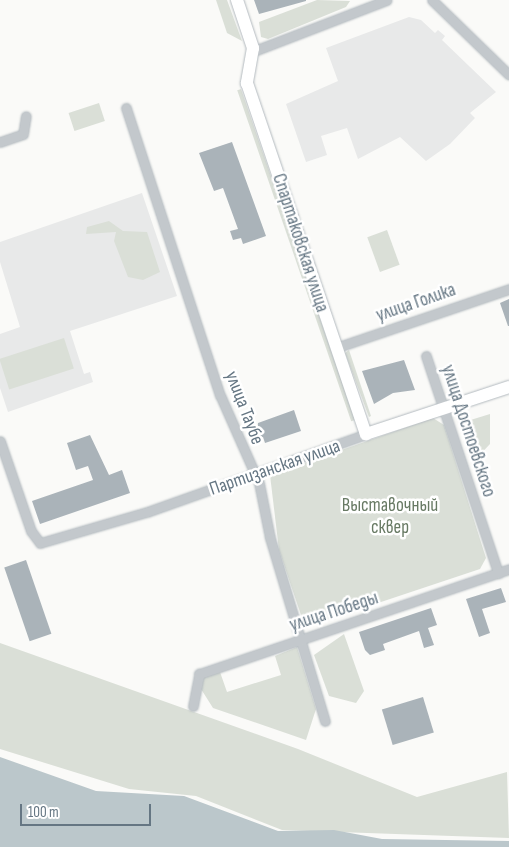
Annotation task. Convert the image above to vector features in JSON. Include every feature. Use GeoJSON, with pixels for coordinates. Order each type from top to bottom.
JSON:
{"type":"FeatureCollection","features":[{"type":"Feature","properties":{"kind":"street"},"geometry":{"type":"LineString","coordinates":[[236,0],[254,51],[387,0]]}},
{"type":"Feature","properties":{"kind":"street"},"geometry":{"type":"LineString","coordinates":[[432,0],[509,75]]}},
{"type":"Feature","properties":{"kind":"street","name":"Спартаковская улица"},"geometry":{"type":"LineString","coordinates":[[254,51],[247,83],[334,348],[366,434]]}},
{"type":"Feature","properties":{"kind":"street","name":"улица Таубе"},"geometry":{"type":"LineString","coordinates":[[126,108],[220,395],[255,475],[300,641],[325,722]]}},
{"type":"Feature","properties":{"kind":"street"},"geometry":{"type":"LineString","coordinates":[[0,142],[22,134],[26,116]]}},
{"type":"Feature","properties":{"kind":"street","name":"улица Голика"},"geometry":{"type":"LineString","coordinates":[[334,348],[509,289]]}},
{"type":"Feature","properties":{"kind":"street","name":"улица Достоевского"},"geometry":{"type":"LineString","coordinates":[[426,356],[498,573]]}},
{"type":"Feature","properties":{"kind":"street","name":"Партизанская улица"},"geometry":{"type":"LineString","coordinates":[[0,441],[31,531],[40,543],[255,475],[366,434],[509,388]]}},
{"type":"Feature","properties":{"kind":"street","name":"улица Победы"},"geometry":{"type":"LineString","coordinates":[[193,706],[199,674],[509,569]]}},
{"type":"Feature","properties":{"kind":"shaded area"},"geometry":{"type":"Polygon","coordinates":[[[409,17],[421,20],[435,33],[438,30],[445,36],[442,40],[496,92],[470,113],[475,118],[450,144],[426,161],[400,137],[358,159],[347,128],[321,136],[327,155],[306,162],[286,104],[338,81],[326,48],[409,17]]]}},
{"type":"Feature","properties":{"kind":"shaded area"},"geometry":{"type":"Polygon","coordinates":[[[142,193],[177,296],[70,331],[84,374],[90,372],[93,382],[8,412],[0,388],[0,334],[20,327],[0,262],[0,242],[142,193]]]}},
{"type":"Feature","properties":{"kind":"shaded area"},"geometry":{"type":"Polygon","coordinates":[[[0,757],[96,791],[184,796],[278,831],[334,830],[382,839],[509,841],[509,847],[0,847],[0,757]]]}},
{"type":"Feature","properties":{"kind":"green space"},"geometry":{"type":"Polygon","coordinates":[[[216,0],[227,0],[242,41],[227,33],[216,0]]]}},
{"type":"Feature","properties":{"kind":"green space"},"geometry":{"type":"Polygon","coordinates":[[[317,0],[350,1],[346,7],[268,39],[261,37],[259,22],[317,0]]]}},
{"type":"Feature","properties":{"kind":"green space"},"geometry":{"type":"Polygon","coordinates":[[[241,89],[355,420],[351,421],[237,90],[241,89]]]}},
{"type":"Feature","properties":{"kind":"green space"},"geometry":{"type":"Polygon","coordinates":[[[99,103],[105,121],[74,131],[69,113],[99,103]]]}},
{"type":"Feature","properties":{"kind":"green space"},"geometry":{"type":"Polygon","coordinates":[[[109,221],[123,231],[147,232],[160,272],[143,280],[128,277],[114,241],[116,232],[86,234],[87,227],[109,221]]]}},
{"type":"Feature","properties":{"kind":"green space"},"geometry":{"type":"Polygon","coordinates":[[[387,230],[400,265],[380,272],[367,237],[387,230]]]}},
{"type":"Feature","properties":{"kind":"green space"},"geometry":{"type":"Polygon","coordinates":[[[64,338],[74,368],[9,389],[0,359],[64,338]]]}},
{"type":"Feature","properties":{"kind":"green space"},"geometry":{"type":"Polygon","coordinates":[[[349,350],[371,416],[369,417],[345,353],[349,350]]]}},
{"type":"Feature","properties":{"kind":"green space"},"geometry":{"type":"Polygon","coordinates":[[[490,414],[490,444],[476,459],[464,422],[490,414]]]}},
{"type":"Feature","properties":{"kind":"green space","name":"Выставочный сквер"},"geometry":{"type":"Polygon","coordinates":[[[433,418],[444,425],[486,558],[480,569],[312,625],[303,621],[279,550],[270,475],[433,418]]]}},
{"type":"Feature","properties":{"kind":"green space"},"geometry":{"type":"Polygon","coordinates":[[[344,634],[364,691],[356,703],[329,696],[314,655],[344,634]]]}},
{"type":"Feature","properties":{"kind":"green space"},"geometry":{"type":"Polygon","coordinates":[[[0,643],[298,749],[417,797],[507,772],[509,838],[282,830],[196,796],[129,789],[0,749],[0,643]]]}},
{"type":"Feature","properties":{"kind":"green space"},"geometry":{"type":"Polygon","coordinates":[[[297,647],[316,709],[306,740],[213,708],[201,689],[202,677],[220,672],[227,692],[281,675],[275,656],[297,647]]]}},
{"type":"Feature","properties":{"kind":"building"},"geometry":{"type":"Polygon","coordinates":[[[254,0],[306,0],[306,1],[259,14],[254,0]]]}},
{"type":"Feature","properties":{"kind":"building"},"geometry":{"type":"Polygon","coordinates":[[[232,142],[266,236],[243,244],[241,238],[233,240],[230,231],[238,229],[223,188],[214,191],[199,153],[232,142]]]}},
{"type":"Feature","properties":{"kind":"building"},"geometry":{"type":"Polygon","coordinates":[[[509,299],[509,326],[508,326],[500,303],[509,299]]]}},
{"type":"Feature","properties":{"kind":"building"},"geometry":{"type":"Polygon","coordinates":[[[404,360],[415,390],[393,393],[374,404],[362,371],[404,360]]]}},
{"type":"Feature","properties":{"kind":"building"},"geometry":{"type":"Polygon","coordinates":[[[294,410],[301,431],[265,443],[263,437],[256,439],[258,423],[294,410]]]}},
{"type":"Feature","properties":{"kind":"building"},"geometry":{"type":"Polygon","coordinates":[[[90,435],[109,475],[122,470],[130,493],[40,524],[32,501],[93,480],[88,466],[76,470],[67,443],[90,435]]]}},
{"type":"Feature","properties":{"kind":"building"},"geometry":{"type":"Polygon","coordinates":[[[26,560],[51,634],[30,641],[4,567],[26,560]]]}},
{"type":"Feature","properties":{"kind":"building"},"geometry":{"type":"Polygon","coordinates":[[[501,588],[506,602],[482,609],[490,633],[479,637],[466,599],[501,588]]]}},
{"type":"Feature","properties":{"kind":"building"},"geometry":{"type":"Polygon","coordinates":[[[431,608],[437,625],[428,628],[434,645],[424,648],[419,631],[383,644],[385,650],[370,655],[365,650],[359,632],[431,608]]]}},
{"type":"Feature","properties":{"kind":"building"},"geometry":{"type":"Polygon","coordinates":[[[423,697],[434,732],[393,745],[382,710],[423,697]]]}}]}
